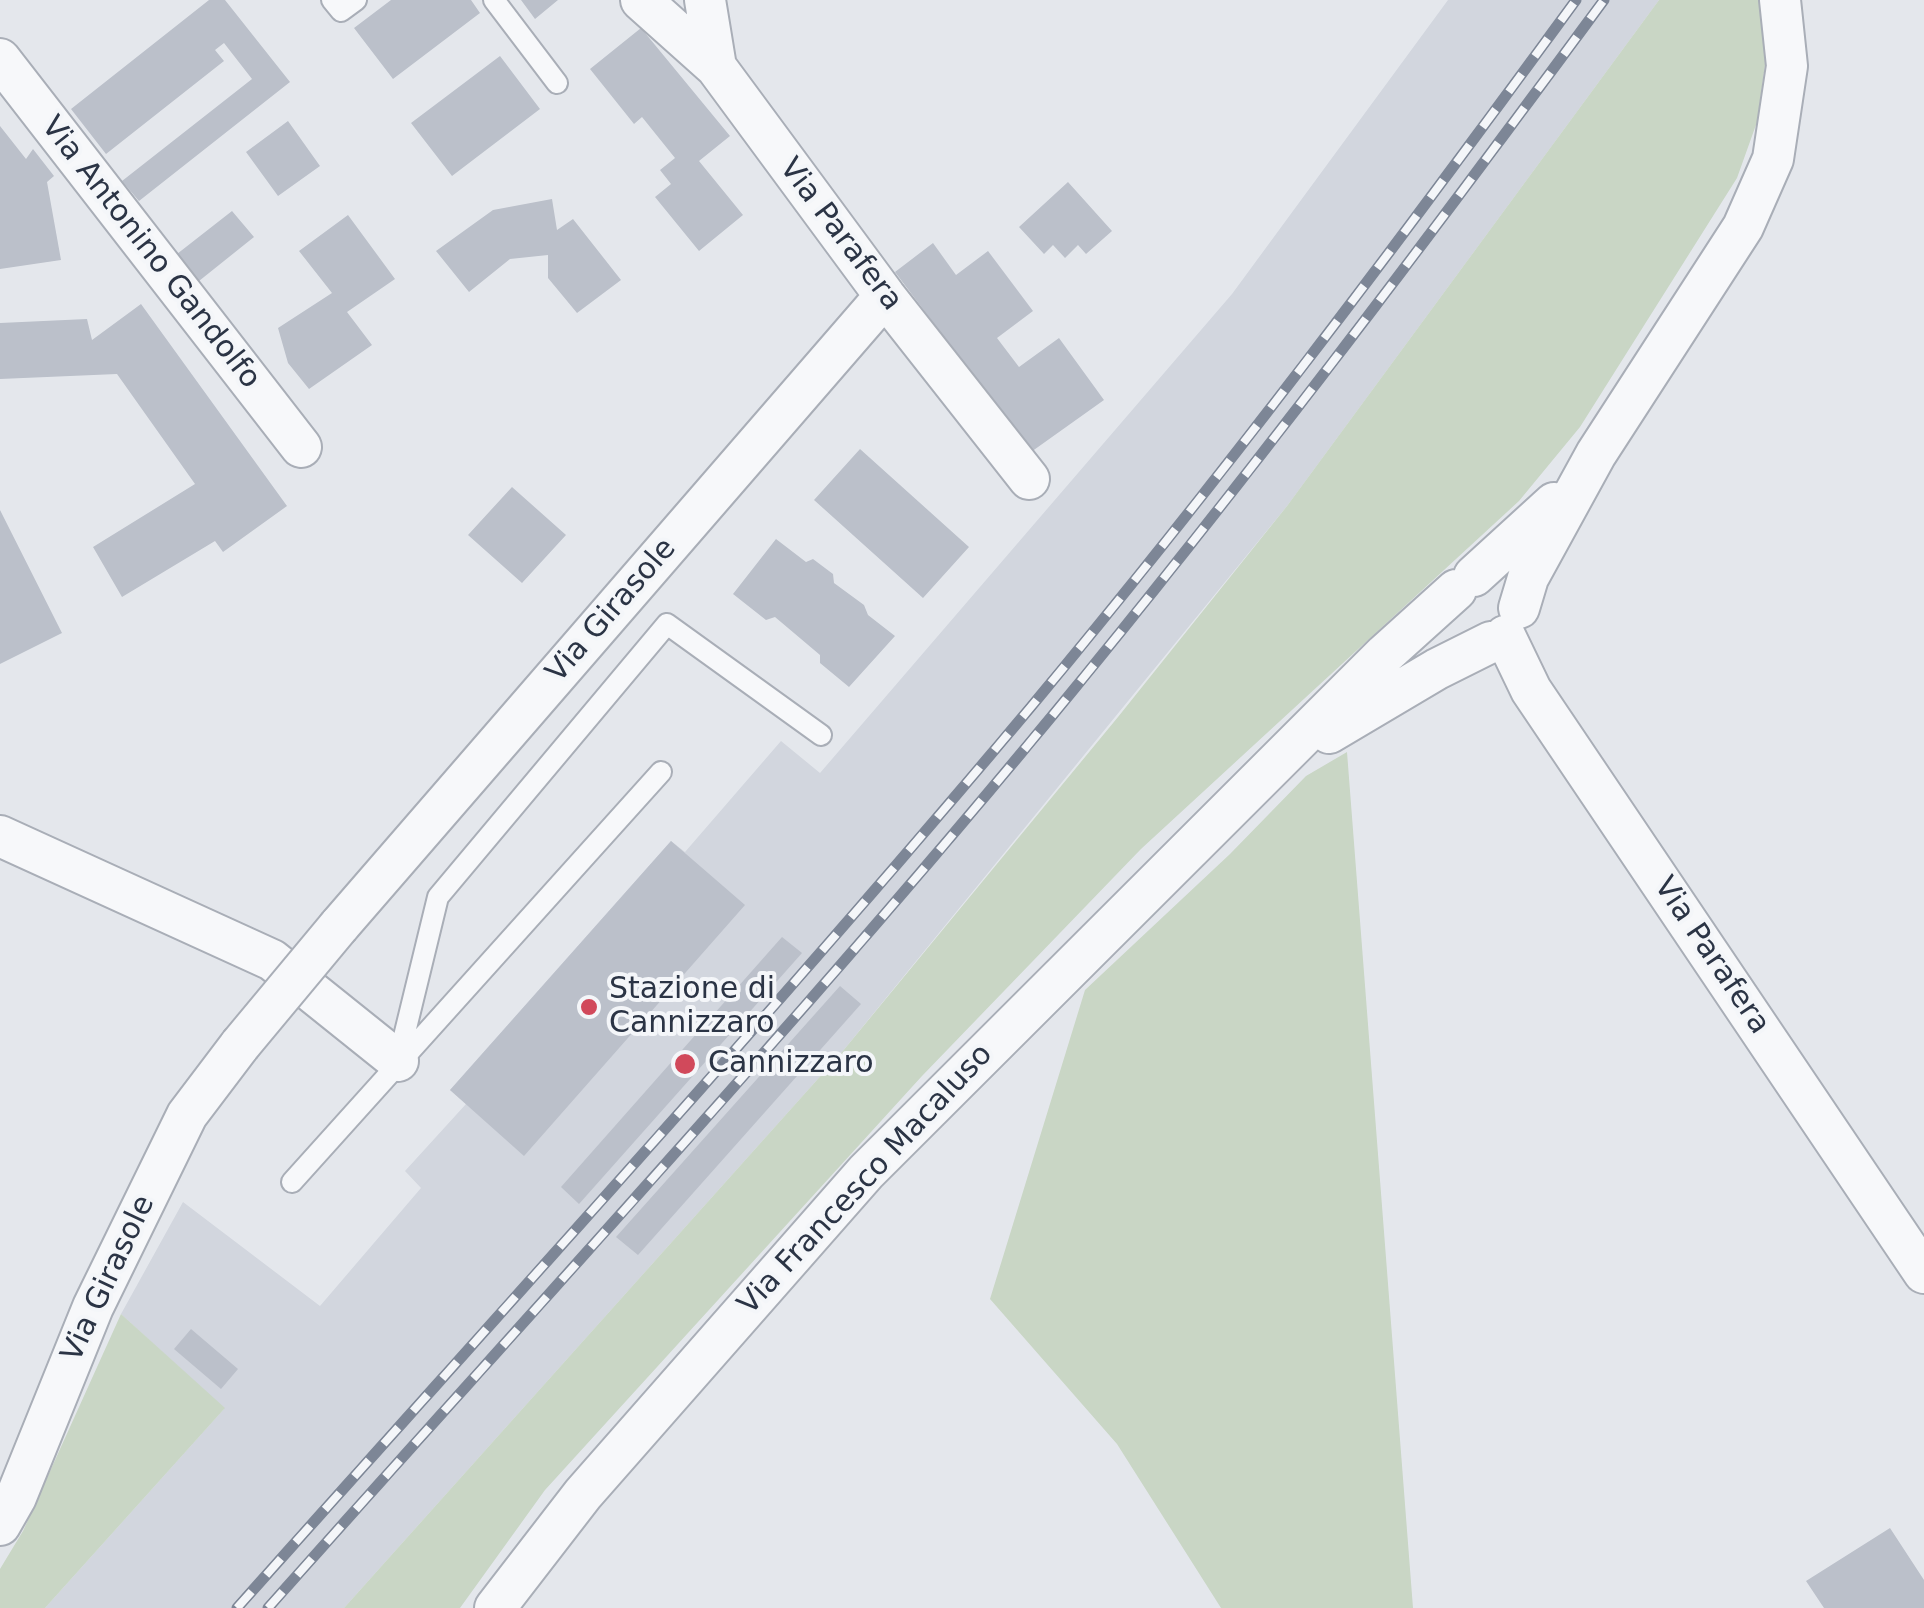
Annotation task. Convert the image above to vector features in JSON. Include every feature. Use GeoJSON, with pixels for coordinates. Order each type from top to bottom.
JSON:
{"type":"FeatureCollection","features":[{"type":"Feature","properties":{"kind":"street","name":"Via Parafera"},"geometry":{"type":"LineString","coordinates":[[641,0],[716,68],[885,296],[1029,479]]}},
{"type":"Feature","properties":{"kind":"street"},"geometry":{"type":"LineString","coordinates":[[706,0],[716,68]]}},
{"type":"Feature","properties":{"kind":"street"},"geometry":{"type":"LineString","coordinates":[[1263,776],[1364,710],[1505,629],[1528,578],[1596,454],[1743,227],[1774,159],[1787,66],[1780,0]]}},
{"type":"Feature","properties":{"kind":"street","name":"Via Antonino Gandolfo"},"geometry":{"type":"LineString","coordinates":[[0,59],[300,447]]}},
{"type":"Feature","properties":{"kind":"street","name":"Via Girasole"},"geometry":{"type":"LineString","coordinates":[[0,1525],[16,1497],[92,1307],[187,1115],[339,926],[885,296]]}},
{"type":"Feature","properties":{"kind":"street"},"geometry":{"type":"LineString","coordinates":[[1263,776],[1384,654],[1562,494],[1596,454]]}},
{"type":"Feature","properties":{"kind":"street"},"geometry":{"type":"LineString","coordinates":[[1490,575],[1505,580],[1515,593],[1505,629],[1468,638],[1456,628],[1451,613],[1465,583],[1490,575]]}},
{"type":"Feature","properties":{"kind":"street","name":"Via Parafera"},"geometry":{"type":"LineString","coordinates":[[1505,629],[1531,690],[1924,1273]]}},
{"type":"Feature","properties":{"kind":"street","name":"Via Francesco Macaluso"},"geometry":{"type":"LineString","coordinates":[[495,1608],[583,1494],[866,1172],[1263,776]]}},
{"type":"Feature","properties":{"kind":"street"},"geometry":{"type":"LineString","coordinates":[[0,836],[272,960],[398,1061]]}},
{"type":"Feature","properties":{"kind":"lane"},"geometry":{"type":"LineString","coordinates":[[332,0],[341,12],[356,0]]}},
{"type":"Feature","properties":{"kind":"lane"},"geometry":{"type":"LineString","coordinates":[[494,0],[557,84]]}},
{"type":"Feature","properties":{"kind":"lane"},"geometry":{"type":"LineString","coordinates":[[398,1061],[438,896],[667,624],[820,735]]}},
{"type":"Feature","properties":{"kind":"lane"},"geometry":{"type":"LineString","coordinates":[[292,1182],[661,772]]}},
{"type":"Feature","properties":{"kind":"shaded area"},"geometry":{"type":"Polygon","coordinates":[[[1448,0],[1659,0],[1287,506],[842,1052],[344,1608],[45,1608],[224,1409],[121,1314],[183,1202],[320,1306],[421,1188],[405,1171],[466,1104],[450,1090],[671,841],[685,852],[781,741],[820,773],[1232,294],[1448,0]]]}},
{"type":"Feature","properties":{"kind":"green space"},"geometry":{"type":"Polygon","coordinates":[[[1659,0],[1759,0],[1765,65],[1757,122],[1737,178],[1580,427],[1519,501],[1141,849],[922,1076],[545,1490],[460,1608],[344,1608],[842,1052],[1118,717],[1287,506],[1659,0]]]}},
{"type":"Feature","properties":{"kind":"green space"},"geometry":{"type":"Polygon","coordinates":[[[1347,752],[1413,1608],[1221,1608],[1117,1444],[990,1299],[1085,990],[1230,854],[1306,776],[1347,752]]]}},
{"type":"Feature","properties":{"kind":"green space"},"geometry":{"type":"Polygon","coordinates":[[[121,1314],[225,1408],[45,1608],[0,1608],[0,1569],[23,1531],[121,1314]]]}},
{"type":"Feature","properties":{"kind":"building"},"geometry":{"type":"Polygon","coordinates":[[[209,0],[225,0],[290,82],[139,201],[122,181],[252,79],[224,43],[215,50],[224,61],[106,154],[71,109],[209,0]]]}},
{"type":"Feature","properties":{"kind":"building"},"geometry":{"type":"Polygon","coordinates":[[[391,0],[471,0],[480,13],[393,79],[354,28],[391,0]]]}},
{"type":"Feature","properties":{"kind":"building"},"geometry":{"type":"Polygon","coordinates":[[[521,0],[558,0],[535,19],[521,0]]]}},
{"type":"Feature","properties":{"kind":"building"},"geometry":{"type":"Polygon","coordinates":[[[641,28],[730,136],[699,161],[743,215],[699,251],[655,197],[671,184],[660,170],[675,158],[642,117],[634,124],[590,69],[641,28]]]}},
{"type":"Feature","properties":{"kind":"building"},"geometry":{"type":"Polygon","coordinates":[[[500,56],[540,109],[452,176],[411,123],[500,56]]]}},
{"type":"Feature","properties":{"kind":"building"},"geometry":{"type":"Polygon","coordinates":[[[288,121],[320,166],[278,196],[246,152],[288,121]]]}},
{"type":"Feature","properties":{"kind":"building"},"geometry":{"type":"Polygon","coordinates":[[[0,126],[26,159],[33,149],[54,176],[47,182],[61,260],[0,269],[0,126]]]}},
{"type":"Feature","properties":{"kind":"building"},"geometry":{"type":"Polygon","coordinates":[[[1068,182],[1112,231],[1086,254],[1078,245],[1065,258],[1053,245],[1044,254],[1019,227],[1068,182]]]}},
{"type":"Feature","properties":{"kind":"building"},"geometry":{"type":"Polygon","coordinates":[[[552,199],[557,230],[573,219],[621,280],[577,313],[548,278],[548,255],[510,259],[469,292],[436,251],[493,210],[552,199]]]}},
{"type":"Feature","properties":{"kind":"building"},"geometry":{"type":"Polygon","coordinates":[[[232,211],[254,237],[199,281],[177,254],[232,211]]]}},
{"type":"Feature","properties":{"kind":"building"},"geometry":{"type":"Polygon","coordinates":[[[348,215],[395,279],[347,312],[372,345],[309,389],[288,363],[278,328],[332,293],[299,251],[348,215]]]}},
{"type":"Feature","properties":{"kind":"building"},"geometry":{"type":"Polygon","coordinates":[[[933,243],[956,275],[988,251],[1033,311],[997,338],[1019,367],[1059,338],[1104,400],[1031,452],[895,272],[933,243]]]}},
{"type":"Feature","properties":{"kind":"building"},"geometry":{"type":"Polygon","coordinates":[[[141,304],[287,506],[223,552],[215,541],[122,597],[93,547],[195,484],[117,374],[0,379],[0,323],[87,319],[92,340],[141,304]]]}},
{"type":"Feature","properties":{"kind":"building"},"geometry":{"type":"Polygon","coordinates":[[[860,449],[969,547],[923,598],[814,500],[860,449]]]}},
{"type":"Feature","properties":{"kind":"building"},"geometry":{"type":"Polygon","coordinates":[[[512,487],[566,535],[522,583],[468,535],[512,487]]]}},
{"type":"Feature","properties":{"kind":"building"},"geometry":{"type":"Polygon","coordinates":[[[0,510],[62,633],[0,664],[0,510]]]}},
{"type":"Feature","properties":{"kind":"building"},"geometry":{"type":"Polygon","coordinates":[[[776,539],[806,562],[813,559],[833,574],[834,583],[864,605],[868,615],[895,636],[849,687],[820,663],[820,655],[775,617],[766,620],[733,594],[776,539]]]}},
{"type":"Feature","properties":{"kind":"building","name":"Stazione di Cannizzaro"},"geometry":{"type":"Polygon","coordinates":[[[671,841],[745,905],[524,1156],[450,1090],[671,841]]]}},
{"type":"Feature","properties":{"kind":"building"},"geometry":{"type":"Polygon","coordinates":[[[782,937],[802,953],[579,1204],[561,1187],[782,937]]]}},
{"type":"Feature","properties":{"kind":"building"},"geometry":{"type":"Polygon","coordinates":[[[840,986],[861,1004],[638,1255],[616,1237],[840,986]]]}},
{"type":"Feature","properties":{"kind":"building"},"geometry":{"type":"Polygon","coordinates":[[[191,1329],[238,1369],[221,1389],[174,1349],[191,1329]]]}},
{"type":"Feature","properties":{"kind":"building"},"geometry":{"type":"Polygon","coordinates":[[[1890,1528],[1924,1580],[1924,1608],[1824,1608],[1806,1581],[1890,1528]]]}},
{"type":"Feature","properties":{"kind":"railway"},"geometry":{"type":"LineString","coordinates":[[237,1608],[736,1048],[1030,708],[1309,358],[1576,0]]}},
{"type":"Feature","properties":{"kind":"railway"},"geometry":{"type":"LineString","coordinates":[[268,1608],[763,1054],[1052,716],[1333,362],[1604,0]]}},
{"type":"Feature","properties":{"kind":"place","name":"Stazione di Cannizzaro"},"geometry":{"type":"Point","coordinates":[589,1007]}},
{"type":"Feature","properties":{"kind":"place","name":"Cannizzaro"},"geometry":{"type":"Point","coordinates":[685,1064]}}]}
